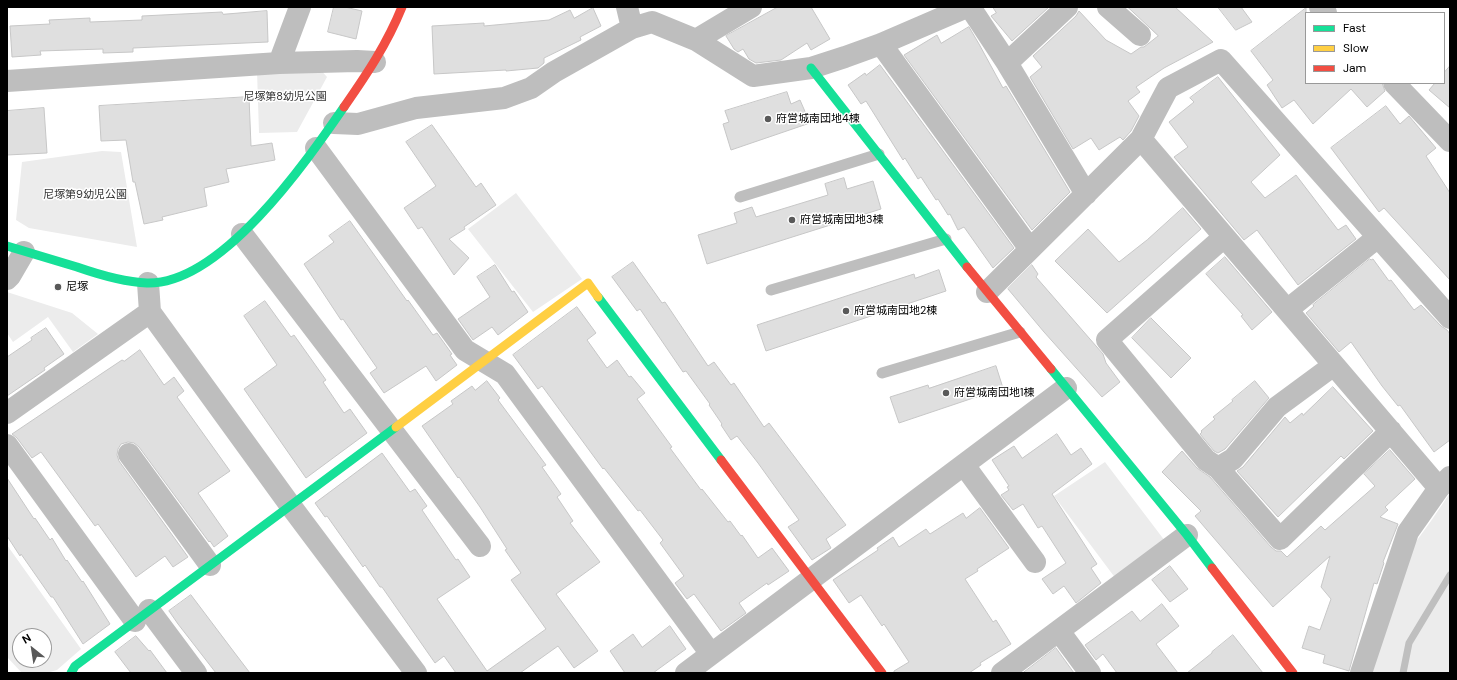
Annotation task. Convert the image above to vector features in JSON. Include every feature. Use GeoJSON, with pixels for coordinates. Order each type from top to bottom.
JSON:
{"type":"FeatureCollection","features":[{"type":"Feature","properties":{"kind":"street"},"geometry":{"type":"LineString","coordinates":[[279,63],[300,7]]}},
{"type":"Feature","properties":{"kind":"street"},"geometry":{"type":"LineString","coordinates":[[7,279],[10,276],[15,249],[114,279],[148,283],[173,280],[206,263],[242,234],[270,205],[316,148],[375,62],[393,29],[402,7]]}},
{"type":"Feature","properties":{"kind":"street"},"geometry":{"type":"LineString","coordinates":[[627,7],[632,28]]}},
{"type":"Feature","properties":{"kind":"street"},"geometry":{"type":"LineString","coordinates":[[696,40],[751,7]]}},
{"type":"Feature","properties":{"kind":"street"},"geometry":{"type":"LineString","coordinates":[[334,123],[358,124],[416,108],[504,98],[530,88],[554,72],[632,28],[652,22],[696,40],[753,76],[811,68],[881,44],[967,7]]}},
{"type":"Feature","properties":{"kind":"street"},"geometry":{"type":"LineString","coordinates":[[970,7],[1007,63],[1086,194]]}},
{"type":"Feature","properties":{"kind":"street"},"geometry":{"type":"LineString","coordinates":[[1007,63],[1067,7]]}},
{"type":"Feature","properties":{"kind":"street"},"geometry":{"type":"LineString","coordinates":[[1108,7],[1140,35]]}},
{"type":"Feature","properties":{"kind":"street"},"geometry":{"type":"LineString","coordinates":[[881,44],[1030,249]]}},
{"type":"Feature","properties":{"kind":"street"},"geometry":{"type":"LineString","coordinates":[[987,292],[1141,139],[1168,88],[1221,60],[1450,318]]}},
{"type":"Feature","properties":{"kind":"street"},"geometry":{"type":"LineString","coordinates":[[7,81],[279,63],[375,62]]}},
{"type":"Feature","properties":{"kind":"street"},"geometry":{"type":"LineString","coordinates":[[811,68],[987,292],[1187,535],[1285,670]]}},
{"type":"Feature","properties":{"kind":"street"},"geometry":{"type":"LineString","coordinates":[[1395,84],[1450,141]]}},
{"type":"Feature","properties":{"kind":"street"},"geometry":{"type":"LineString","coordinates":[[1141,139],[1390,431],[1444,482],[1408,532],[1361,673]]}},
{"type":"Feature","properties":{"kind":"street"},"geometry":{"type":"LineString","coordinates":[[316,148],[466,350],[505,374],[711,654]]}},
{"type":"Feature","properties":{"kind":"street"},"geometry":{"type":"LineString","coordinates":[[242,234],[480,546]]}},
{"type":"Feature","properties":{"kind":"street"},"geometry":{"type":"LineString","coordinates":[[1224,237],[1107,340],[1206,460],[1218,468],[1280,539],[1390,431]]}},
{"type":"Feature","properties":{"kind":"street"},"geometry":{"type":"LineString","coordinates":[[1287,310],[1378,237]]}},
{"type":"Feature","properties":{"kind":"street"},"geometry":{"type":"LineString","coordinates":[[148,283],[150,312],[290,505],[416,673]]}},
{"type":"Feature","properties":{"kind":"street"},"geometry":{"type":"LineString","coordinates":[[71,673],[75,666],[588,283],[882,673]]}},
{"type":"Feature","properties":{"kind":"street"},"geometry":{"type":"LineString","coordinates":[[7,413],[150,312]]}},
{"type":"Feature","properties":{"kind":"street"},"geometry":{"type":"LineString","coordinates":[[1218,468],[1232,459],[1277,407],[1334,365]]}},
{"type":"Feature","properties":{"kind":"street"},"geometry":{"type":"LineString","coordinates":[[686,673],[1066,388]]}},
{"type":"Feature","properties":{"kind":"street"},"geometry":{"type":"LineString","coordinates":[[7,446],[142,616],[196,673]]}},
{"type":"Feature","properties":{"kind":"street"},"geometry":{"type":"LineString","coordinates":[[129,454],[210,565]]}},
{"type":"Feature","properties":{"kind":"street"},"geometry":{"type":"LineString","coordinates":[[964,465],[1035,562]]}},
{"type":"Feature","properties":{"kind":"street"},"geometry":{"type":"LineString","coordinates":[[1011,670],[1059,631],[1187,535]]}},
{"type":"Feature","properties":{"kind":"street"},"geometry":{"type":"LineString","coordinates":[[1059,631],[1090,673]]}},
{"type":"Feature","properties":{"kind":"lane"},"geometry":{"type":"LineString","coordinates":[[740,197],[878,154]]}},
{"type":"Feature","properties":{"kind":"lane"},"geometry":{"type":"LineString","coordinates":[[771,290],[946,239]]}},
{"type":"Feature","properties":{"kind":"lane"},"geometry":{"type":"LineString","coordinates":[[882,373],[1020,332]]}},
{"type":"Feature","properties":{"kind":"green space","name":"尼塚第8幼児公園"},"geometry":{"type":"Polygon","coordinates":[[[319,68],[327,77],[297,132],[259,133],[257,71],[319,68]]]}},
{"type":"Feature","properties":{"kind":"green space","name":"尼塚第9幼児公園"},"geometry":{"type":"Polygon","coordinates":[[[102,151],[121,152],[137,247],[29,228],[16,220],[22,162],[102,151]]]}},
{"type":"Feature","properties":{"kind":"green space"},"geometry":{"type":"Polygon","coordinates":[[[516,193],[582,279],[533,312],[468,229],[516,193]]]}},
{"type":"Feature","properties":{"kind":"green space"},"geometry":{"type":"Polygon","coordinates":[[[7,292],[72,313],[98,334],[73,352],[48,317],[13,342],[7,333],[7,292]]]}},
{"type":"Feature","properties":{"kind":"green space"},"geometry":{"type":"Polygon","coordinates":[[[1105,462],[1165,541],[1116,579],[1054,496],[1105,462]]]}},
{"type":"Feature","properties":{"kind":"green space"},"geometry":{"type":"Polygon","coordinates":[[[1450,493],[1450,673],[1372,673],[1415,543],[1450,493]]]}},
{"type":"Feature","properties":{"kind":"green space"},"geometry":{"type":"Polygon","coordinates":[[[7,545],[81,649],[57,670],[46,673],[22,673],[17,668],[52,668],[52,628],[12,628],[12,662],[7,657],[7,545]]]}},
{"type":"Feature","properties":{"kind":"building"},"geometry":{"type":"Polygon","coordinates":[[[334,7],[345,7],[362,11],[356,39],[328,32],[334,7]]]}},
{"type":"Feature","properties":{"kind":"building"},"geometry":{"type":"Polygon","coordinates":[[[778,7],[811,7],[830,39],[811,50],[807,43],[781,60],[756,63],[749,59],[743,49],[738,52],[734,49],[726,36],[778,7]]]}},
{"type":"Feature","properties":{"kind":"building"},"geometry":{"type":"Polygon","coordinates":[[[993,7],[1049,7],[1012,41],[991,16],[996,13],[993,7]]]}},
{"type":"Feature","properties":{"kind":"building"},"geometry":{"type":"Polygon","coordinates":[[[1128,7],[1175,7],[1213,42],[1164,68],[1136,87],[1140,92],[1128,101],[1139,116],[1131,131],[1123,140],[1120,137],[1099,150],[1091,138],[1073,149],[1030,77],[1042,67],[1033,56],[1076,16],[1079,11],[1106,40],[1131,54],[1141,47],[1144,47],[1158,36],[1128,7]]]}},
{"type":"Feature","properties":{"kind":"building"},"geometry":{"type":"Polygon","coordinates":[[[1218,7],[1241,7],[1252,22],[1236,30],[1218,7]]]}},
{"type":"Feature","properties":{"kind":"building"},"geometry":{"type":"Polygon","coordinates":[[[593,8],[601,26],[580,37],[581,40],[544,58],[544,63],[538,68],[434,74],[432,26],[484,23],[484,26],[549,20],[570,10],[574,18],[593,8]]]}},
{"type":"Feature","properties":{"kind":"building"},"geometry":{"type":"Polygon","coordinates":[[[1306,8],[1305,84],[1382,84],[1385,91],[1367,107],[1351,89],[1313,124],[1294,100],[1282,108],[1267,85],[1273,80],[1251,51],[1306,8]]]}},
{"type":"Feature","properties":{"kind":"building"},"geometry":{"type":"Polygon","coordinates":[[[267,11],[268,42],[133,48],[133,52],[103,53],[103,49],[40,51],[41,55],[12,57],[10,26],[50,24],[49,20],[90,18],[90,22],[142,20],[142,16],[222,12],[223,14],[267,11]]]}},
{"type":"Feature","properties":{"kind":"building"},"geometry":{"type":"Polygon","coordinates":[[[969,27],[1003,88],[1006,86],[1070,192],[1032,230],[904,55],[937,35],[941,43],[969,27]]]}},
{"type":"Feature","properties":{"kind":"building"},"geometry":{"type":"Polygon","coordinates":[[[880,65],[1014,248],[993,268],[964,227],[958,230],[950,214],[948,215],[938,199],[936,200],[921,177],[918,179],[905,158],[903,160],[866,101],[861,104],[848,85],[880,65]]]}},
{"type":"Feature","properties":{"kind":"building"},"geometry":{"type":"Polygon","coordinates":[[[1450,66],[1450,108],[1429,90],[1434,84],[1445,84],[1445,72],[1450,66]]]}},
{"type":"Feature","properties":{"kind":"building"},"geometry":{"type":"Polygon","coordinates":[[[1218,77],[1280,155],[1251,182],[1265,198],[1296,175],[1338,230],[1346,225],[1356,239],[1298,285],[1257,230],[1244,240],[1174,157],[1188,147],[1169,122],[1194,102],[1190,98],[1218,77]]]}},
{"type":"Feature","properties":{"kind":"building","name":"府営城南団地4棟"},"geometry":{"type":"Polygon","coordinates":[[[787,92],[791,104],[800,100],[810,123],[731,150],[723,124],[729,122],[725,111],[787,92]]]}},
{"type":"Feature","properties":{"kind":"building"},"geometry":{"type":"Polygon","coordinates":[[[249,97],[251,146],[272,143],[275,160],[226,169],[229,182],[204,188],[207,206],[162,217],[163,220],[144,224],[135,182],[133,182],[126,140],[101,141],[99,106],[249,97]]]}},
{"type":"Feature","properties":{"kind":"building"},"geometry":{"type":"Polygon","coordinates":[[[1386,106],[1400,124],[1409,116],[1436,148],[1426,156],[1450,193],[1450,280],[1384,208],[1379,212],[1331,148],[1386,106]]]}},
{"type":"Feature","properties":{"kind":"building"},"geometry":{"type":"Polygon","coordinates":[[[44,108],[47,153],[7,155],[7,111],[44,108]]]}},
{"type":"Feature","properties":{"kind":"building"},"geometry":{"type":"Polygon","coordinates":[[[432,125],[476,187],[481,183],[496,205],[464,227],[465,229],[449,239],[469,258],[454,275],[422,227],[418,229],[404,208],[436,186],[406,142],[432,125]]]}},
{"type":"Feature","properties":{"kind":"building","name":"府営城南団地3棟"},"geometry":{"type":"Polygon","coordinates":[[[844,178],[847,189],[873,181],[881,209],[707,264],[698,235],[737,223],[734,213],[752,207],[756,217],[828,195],[825,184],[844,178]]]}},
{"type":"Feature","properties":{"kind":"building"},"geometry":{"type":"Polygon","coordinates":[[[1183,208],[1201,229],[1107,313],[1055,261],[1088,229],[1119,262],[1147,240],[1183,208]]]}},
{"type":"Feature","properties":{"kind":"building"},"geometry":{"type":"Polygon","coordinates":[[[350,221],[433,335],[437,333],[452,354],[450,355],[457,365],[436,381],[426,366],[384,393],[370,373],[377,368],[343,319],[341,320],[304,264],[334,242],[329,236],[350,221]]]}},
{"type":"Feature","properties":{"kind":"building"},"geometry":{"type":"Polygon","coordinates":[[[1225,257],[1272,312],[1252,330],[1241,316],[1243,315],[1206,274],[1225,257]]]}},
{"type":"Feature","properties":{"kind":"building"},"geometry":{"type":"Polygon","coordinates":[[[1370,259],[1373,259],[1389,281],[1391,280],[1414,310],[1421,305],[1450,334],[1450,440],[1434,452],[1400,405],[1398,406],[1382,386],[1351,342],[1339,352],[1306,313],[1314,306],[1313,305],[1370,259]]]}},
{"type":"Feature","properties":{"kind":"building"},"geometry":{"type":"Polygon","coordinates":[[[633,262],[662,303],[665,302],[708,366],[714,362],[731,385],[734,383],[764,427],[769,423],[846,525],[826,539],[831,548],[812,560],[788,527],[799,520],[737,436],[731,440],[709,405],[710,404],[686,371],[683,372],[640,309],[637,311],[612,277],[633,262]]]}},
{"type":"Feature","properties":{"kind":"building"},"geometry":{"type":"Polygon","coordinates":[[[495,265],[512,292],[514,291],[528,312],[498,335],[492,327],[473,340],[458,319],[490,297],[477,277],[495,265]]]}},
{"type":"Feature","properties":{"kind":"building"},"geometry":{"type":"Polygon","coordinates":[[[1032,265],[1038,274],[1036,277],[1103,354],[1106,363],[1120,382],[1102,397],[1008,289],[1032,265]]]}},
{"type":"Feature","properties":{"kind":"building","name":"府営城南団地2棟"},"geometry":{"type":"Polygon","coordinates":[[[939,270],[946,291],[766,351],[757,325],[914,274],[915,278],[939,270]]]}},
{"type":"Feature","properties":{"kind":"building"},"geometry":{"type":"Polygon","coordinates":[[[265,301],[291,337],[294,335],[326,380],[323,382],[344,413],[350,409],[367,433],[306,478],[244,389],[277,365],[244,316],[265,301]]]}},
{"type":"Feature","properties":{"kind":"building"},"geometry":{"type":"Polygon","coordinates":[[[577,307],[596,333],[587,340],[607,368],[617,360],[629,377],[631,376],[645,393],[637,399],[701,490],[702,489],[728,522],[730,521],[741,536],[742,535],[758,558],[772,548],[789,571],[768,585],[767,583],[739,603],[746,613],[721,631],[694,594],[687,599],[675,583],[684,576],[660,543],[663,540],[640,510],[638,511],[604,468],[603,469],[542,386],[538,389],[513,355],[577,307]]]}},
{"type":"Feature","properties":{"kind":"building"},"geometry":{"type":"Polygon","coordinates":[[[1151,318],[1191,358],[1171,378],[1132,338],[1151,318]]]}},
{"type":"Feature","properties":{"kind":"building"},"geometry":{"type":"Polygon","coordinates":[[[46,328],[64,354],[44,368],[45,370],[7,396],[7,357],[32,340],[31,338],[46,328]]]}},
{"type":"Feature","properties":{"kind":"building"},"geometry":{"type":"Polygon","coordinates":[[[140,350],[164,385],[174,377],[184,391],[177,397],[230,471],[198,493],[228,536],[214,547],[139,447],[134,443],[128,442],[121,444],[117,455],[119,461],[188,557],[173,567],[165,556],[136,577],[98,524],[95,526],[41,452],[32,458],[17,438],[12,434],[122,360],[124,361],[140,350]]]}},
{"type":"Feature","properties":{"kind":"building","name":"府営城南団地1棟"},"geometry":{"type":"Polygon","coordinates":[[[996,366],[1003,388],[899,423],[890,397],[928,385],[929,388],[996,366]]]}},
{"type":"Feature","properties":{"kind":"building"},"geometry":{"type":"Polygon","coordinates":[[[487,381],[500,398],[498,400],[546,465],[542,467],[561,494],[557,497],[573,521],[570,523],[600,562],[556,594],[598,651],[574,668],[558,646],[520,673],[456,673],[444,656],[435,663],[382,587],[380,587],[365,565],[363,567],[327,516],[325,517],[315,503],[382,453],[410,492],[415,489],[427,506],[422,510],[456,560],[458,559],[470,577],[437,599],[487,671],[546,629],[511,580],[521,573],[505,550],[507,549],[480,507],[422,426],[453,404],[451,401],[472,386],[475,390],[487,381]]]}},
{"type":"Feature","properties":{"kind":"building"},"geometry":{"type":"Polygon","coordinates":[[[1255,381],[1269,398],[1225,449],[1218,453],[1214,451],[1200,434],[1202,432],[1201,431],[1215,419],[1213,417],[1255,381]]]}},
{"type":"Feature","properties":{"kind":"building"},"geometry":{"type":"Polygon","coordinates":[[[1333,387],[1373,431],[1344,459],[1341,456],[1278,517],[1237,471],[1243,467],[1285,417],[1290,423],[1302,413],[1303,415],[1333,387]]]}},
{"type":"Feature","properties":{"kind":"building"},"geometry":{"type":"Polygon","coordinates":[[[1057,434],[1071,455],[1081,448],[1092,464],[1052,494],[1097,564],[1091,568],[1101,583],[1076,603],[1064,586],[1053,594],[1042,579],[1066,563],[1042,526],[1038,528],[1023,504],[1013,510],[1001,495],[1009,490],[1007,487],[1009,486],[992,460],[1014,446],[1022,458],[1057,434]]]}},
{"type":"Feature","properties":{"kind":"building"},"geometry":{"type":"Polygon","coordinates":[[[1390,450],[1415,479],[1385,507],[1388,510],[1380,517],[1398,524],[1383,562],[1384,563],[1377,584],[1374,583],[1349,671],[1323,663],[1325,655],[1302,648],[1309,626],[1320,630],[1331,599],[1321,587],[1330,556],[1273,607],[1195,516],[1201,511],[1162,472],[1182,451],[1197,468],[1210,477],[1271,547],[1276,551],[1281,551],[1287,557],[1321,526],[1325,530],[1375,486],[1364,474],[1390,450]]]}},
{"type":"Feature","properties":{"kind":"building"},"geometry":{"type":"Polygon","coordinates":[[[7,478],[34,519],[35,518],[50,540],[52,538],[66,561],[67,560],[82,582],[83,581],[110,624],[83,644],[53,597],[51,597],[21,554],[20,556],[7,536],[7,478]]]}},
{"type":"Feature","properties":{"kind":"building"},"geometry":{"type":"Polygon","coordinates":[[[980,508],[1009,548],[977,569],[978,571],[965,579],[993,622],[996,620],[1011,644],[980,663],[981,665],[969,673],[894,673],[894,671],[909,662],[884,624],[882,626],[861,595],[849,603],[833,580],[878,550],[877,548],[893,537],[899,547],[926,529],[930,534],[963,513],[966,518],[980,508]]]}},
{"type":"Feature","properties":{"kind":"building"},"geometry":{"type":"Polygon","coordinates":[[[1170,566],[1188,589],[1170,602],[1152,580],[1170,566]]]}},
{"type":"Feature","properties":{"kind":"building"},"geometry":{"type":"Polygon","coordinates":[[[191,595],[250,673],[216,673],[178,624],[169,611],[191,595]]]}},
{"type":"Feature","properties":{"kind":"building"},"geometry":{"type":"Polygon","coordinates":[[[1162,604],[1179,626],[1156,644],[1178,673],[1117,673],[1103,654],[1096,660],[1085,645],[1132,611],[1140,621],[1162,604]]]}},
{"type":"Feature","properties":{"kind":"building"},"geometry":{"type":"Polygon","coordinates":[[[670,626],[686,649],[653,673],[625,673],[610,651],[633,634],[642,647],[670,626]]]}},
{"type":"Feature","properties":{"kind":"building"},"geometry":{"type":"Polygon","coordinates":[[[1233,635],[1263,673],[1187,673],[1212,653],[1233,635]]]}},
{"type":"Feature","properties":{"kind":"building"},"geometry":{"type":"Polygon","coordinates":[[[136,636],[149,651],[150,650],[167,673],[131,673],[115,652],[136,636]]]}},
{"type":"Feature","properties":{"kind":"building"},"geometry":{"type":"Polygon","coordinates":[[[1056,648],[1074,673],[1023,673],[1056,648]]]}},
{"type":"Feature","properties":{"kind":"waterway"},"geometry":{"type":"LineString","coordinates":[[1403,673],[1409,643],[1450,575]]}},
{"type":"Feature","properties":{"kind":"traffic: fast"},"geometry":{"type":"LineString","coordinates":[[811,68],[967,267]]}},
{"type":"Feature","properties":{"kind":"traffic: fast"},"geometry":{"type":"LineString","coordinates":[[7,246],[120,280],[147,283],[175,278],[204,264],[232,243],[259,216],[308,158],[344,107]]}},
{"type":"Feature","properties":{"kind":"traffic: fast"},"geometry":{"type":"LineString","coordinates":[[598,297],[721,460]]}},
{"type":"Feature","properties":{"kind":"traffic: fast"},"geometry":{"type":"LineString","coordinates":[[1051,369],[1187,535],[1212,568]]}},
{"type":"Feature","properties":{"kind":"traffic: fast"},"geometry":{"type":"LineString","coordinates":[[71,673],[75,666],[396,427]]}},
{"type":"Feature","properties":{"kind":"traffic: slow"},"geometry":{"type":"LineString","coordinates":[[396,427],[588,283],[598,297]]}},
{"type":"Feature","properties":{"kind":"traffic: jam"},"geometry":{"type":"LineString","coordinates":[[344,107],[361,83],[390,34],[402,7]]}},
{"type":"Feature","properties":{"kind":"traffic: jam"},"geometry":{"type":"LineString","coordinates":[[967,267],[1051,369]]}},
{"type":"Feature","properties":{"kind":"traffic: jam"},"geometry":{"type":"LineString","coordinates":[[721,460],[882,673]]}},
{"type":"Feature","properties":{"kind":"traffic: jam"},"geometry":{"type":"LineString","coordinates":[[1212,568],[1293,673]]}},
{"type":"Feature","properties":{"kind":"place","name":"府営城南団地4棟"},"geometry":{"type":"Point","coordinates":[768,119]}},
{"type":"Feature","properties":{"kind":"place","name":"府営城南団地3棟"},"geometry":{"type":"Point","coordinates":[792,220]}},
{"type":"Feature","properties":{"kind":"place","name":"尼塚"},"geometry":{"type":"Point","coordinates":[58,287]}},
{"type":"Feature","properties":{"kind":"place","name":"府営城南団地2棟"},"geometry":{"type":"Point","coordinates":[846,311]}},
{"type":"Feature","properties":{"kind":"place","name":"府営城南団地1棟"},"geometry":{"type":"Point","coordinates":[946,393]}}]}
